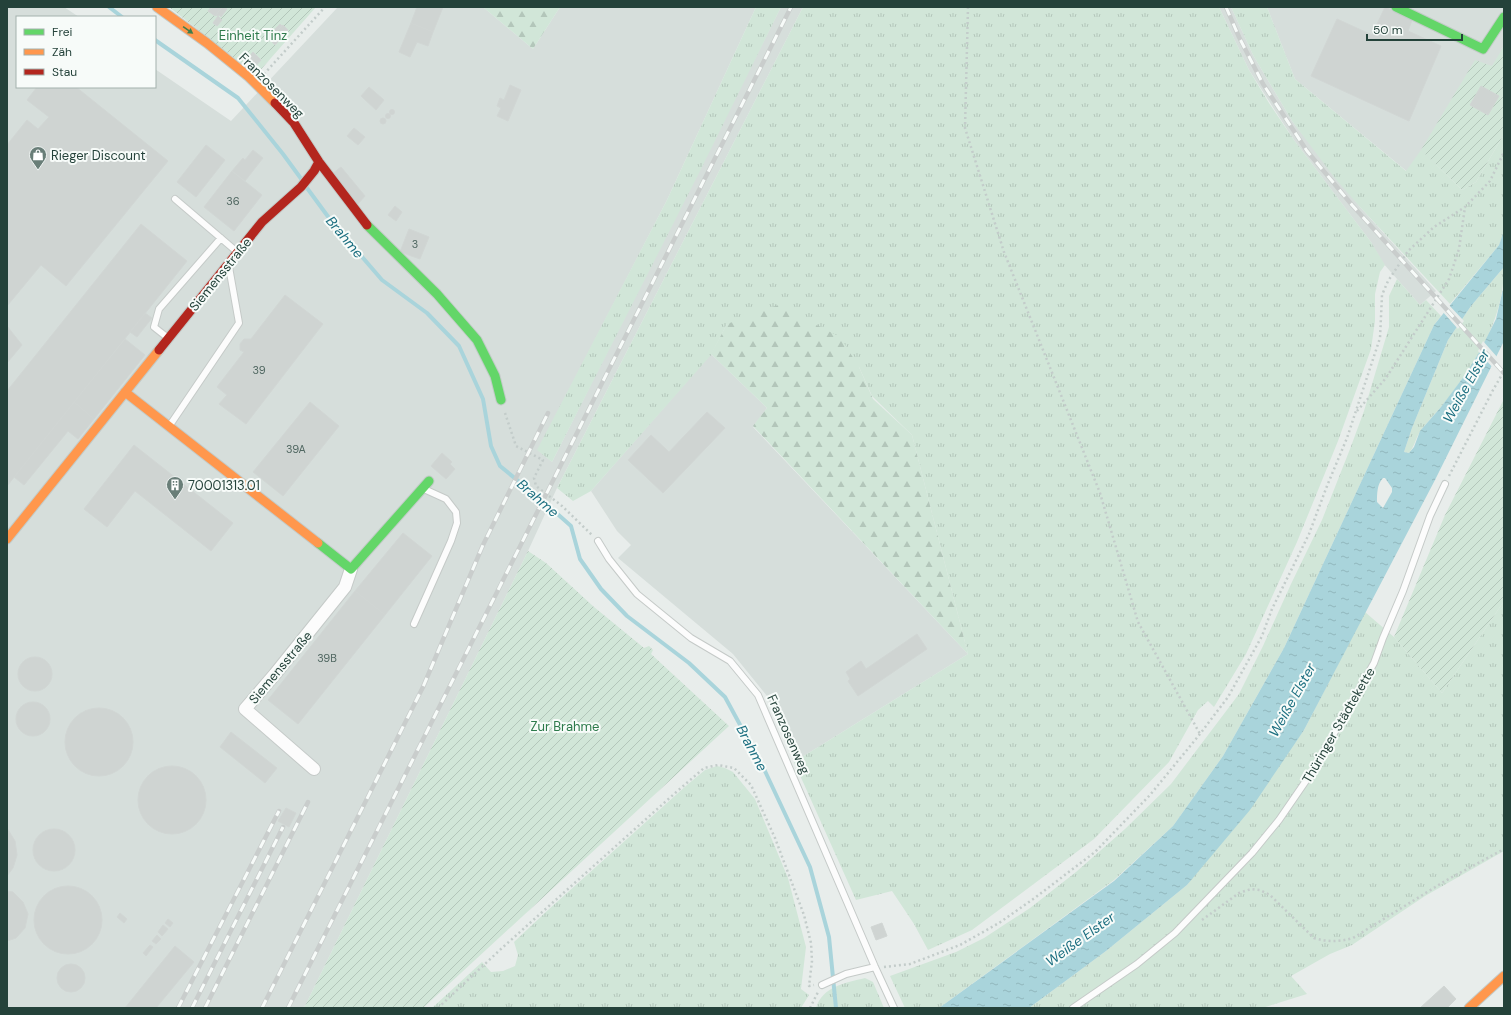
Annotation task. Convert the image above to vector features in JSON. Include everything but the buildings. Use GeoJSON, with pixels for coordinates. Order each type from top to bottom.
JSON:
{"type":"FeatureCollection","features":[{"type":"Feature","properties":{"kind":"street","name":"Franzosenweg"},"geometry":{"type":"LineString","coordinates":[[157,7],[207,42],[255,83],[294,123],[317,166],[364,222],[437,294],[477,340],[495,376],[501,400]]}},
{"type":"Feature","properties":{"kind":"street"},"geometry":{"type":"LineString","coordinates":[[1396,7],[1483,49],[1504,17]]}},
{"type":"Feature","properties":{"kind":"street","name":"Siemensstraße"},"geometry":{"type":"LineString","coordinates":[[7,539],[237,252],[262,222],[295,194],[317,166]]}},
{"type":"Feature","properties":{"kind":"street"},"geometry":{"type":"LineString","coordinates":[[125,392],[351,569]]}},
{"type":"Feature","properties":{"kind":"street","name":"Siemensstraße"},"geometry":{"type":"LineString","coordinates":[[314,769],[245,709],[345,587],[351,569],[426,484]]}},
{"type":"Feature","properties":{"kind":"street"},"geometry":{"type":"LineString","coordinates":[[1469,1008],[1504,976]]}},
{"type":"Feature","properties":{"kind":"lane"},"geometry":{"type":"LineString","coordinates":[[175,199],[237,252]]}},
{"type":"Feature","properties":{"kind":"lane"},"geometry":{"type":"LineString","coordinates":[[168,338],[154,327],[159,309],[221,238]]}},
{"type":"Feature","properties":{"kind":"lane"},"geometry":{"type":"LineString","coordinates":[[169,426],[239,323],[228,263]]}},
{"type":"Feature","properties":{"kind":"lane"},"geometry":{"type":"LineString","coordinates":[[414,624],[451,541],[457,523],[456,512],[446,499],[426,484]]}},
{"type":"Feature","properties":{"kind":"lane","name":"Thüringer Städtekette"},"geometry":{"type":"LineString","coordinates":[[1073,1008],[1136,964],[1175,933],[1252,853],[1279,820],[1312,772],[1374,663],[1403,591],[1430,516],[1445,484]]}},
{"type":"Feature","properties":{"kind":"lane","name":"Franzosenweg"},"geometry":{"type":"LineString","coordinates":[[598,541],[609,559],[637,594],[691,638],[730,661],[758,694],[894,1008]]}},
{"type":"Feature","properties":{"kind":"lane"},"geometry":{"type":"LineString","coordinates":[[822,984],[846,974],[875,967]]}},
{"type":"Feature","properties":{"kind":"path"},"geometry":{"type":"LineString","coordinates":[[255,83],[325,7]]}},
{"type":"Feature","properties":{"kind":"path"},"geometry":{"type":"LineString","coordinates":[[968,7],[966,128],[1004,252],[1100,494],[1138,622],[1200,734]]}},
{"type":"Feature","properties":{"kind":"path"},"geometry":{"type":"LineString","coordinates":[[875,967],[910,964],[960,945],[1000,923],[1095,852],[1150,795],[1200,734],[1228,697],[1262,636],[1272,609],[1309,534],[1326,486],[1347,438],[1380,338],[1382,295],[1388,281],[1408,251],[1434,227],[1465,207],[1490,181],[1504,152]]}},
{"type":"Feature","properties":{"kind":"path"},"geometry":{"type":"LineString","coordinates":[[1356,413],[1386,378],[1449,280],[1459,249],[1465,207]]}},
{"type":"Feature","properties":{"kind":"path"},"geometry":{"type":"LineString","coordinates":[[1445,484],[1492,390],[1504,372]]}},
{"type":"Feature","properties":{"kind":"path"},"geometry":{"type":"LineString","coordinates":[[501,400],[516,446],[543,460],[534,478],[536,486],[562,506],[598,541]]}},
{"type":"Feature","properties":{"kind":"path"},"geometry":{"type":"LineString","coordinates":[[438,1008],[502,948],[674,794],[704,768],[718,764],[734,768],[751,785],[775,838],[804,915],[811,943],[812,961],[809,986],[822,984]]}},
{"type":"Feature","properties":{"kind":"path"},"geometry":{"type":"LineString","coordinates":[[1200,921],[1239,893],[1251,889],[1260,890],[1270,895],[1314,938],[1324,941],[1340,942],[1353,938],[1445,881],[1504,849]]}},
{"type":"Feature","properties":{"kind":"path"},"geometry":{"type":"LineString","coordinates":[[810,1008],[822,984]]}},
{"type":"Feature","properties":{"kind":"shaded area"},"geometry":{"type":"Polygon","coordinates":[[[7,7],[64,7],[78,16],[16,16],[16,88],[156,88],[156,70],[231,121],[338,7],[483,7],[533,49],[560,7],[756,7],[667,200],[538,450],[552,462],[781,7],[803,7],[557,488],[528,551],[304,1008],[7,1008],[7,7]]]}},
{"type":"Feature","properties":{"kind":"shaded area"},"geometry":{"type":"Polygon","coordinates":[[[1219,7],[1231,7],[1253,55],[1292,121],[1360,207],[1436,291],[1420,305],[1382,262],[1371,242],[1294,140],[1249,70],[1219,7]]]}},
{"type":"Feature","properties":{"kind":"shaded area"},"geometry":{"type":"Polygon","coordinates":[[[1267,7],[1504,7],[1504,72],[1421,183],[1295,79],[1267,7]]]}},
{"type":"Feature","properties":{"kind":"shaded area"},"geometry":{"type":"Polygon","coordinates":[[[711,354],[767,408],[753,427],[968,654],[794,762],[767,696],[733,654],[618,558],[631,545],[617,531],[591,491],[711,354]]]}},
{"type":"Feature","properties":{"kind":"green space","name":"Einheit Tinz"},"geometry":{"type":"Polygon","coordinates":[[[169,7],[316,7],[256,75],[169,7]]]}},
{"type":"Feature","properties":{"kind":"green space"},"geometry":{"type":"Polygon","coordinates":[[[483,7],[560,7],[533,49],[483,7]]]}},
{"type":"Feature","properties":{"kind":"green space"},"geometry":{"type":"Polygon","coordinates":[[[756,7],[781,7],[699,173],[552,462],[537,450],[667,200],[756,7]]]}},
{"type":"Feature","properties":{"kind":"green space"},"geometry":{"type":"Polygon","coordinates":[[[803,7],[1219,7],[1249,70],[1269,103],[1294,140],[1371,242],[1385,265],[1380,272],[1375,294],[1375,321],[1371,349],[1338,441],[1297,542],[1246,654],[1214,707],[1208,701],[1198,710],[1169,762],[1094,839],[972,930],[928,950],[914,924],[892,891],[856,900],[794,762],[968,654],[912,435],[872,396],[859,367],[727,324],[711,355],[591,491],[573,501],[557,488],[803,7]]]}},
{"type":"Feature","properties":{"kind":"green space"},"geometry":{"type":"Polygon","coordinates":[[[1231,7],[1267,7],[1295,79],[1406,171],[1421,150],[1462,190],[1476,182],[1504,134],[1504,232],[1499,245],[1450,304],[1334,177],[1292,121],[1253,55],[1231,7]]]}},
{"type":"Feature","properties":{"kind":"green space"},"geometry":{"type":"Polygon","coordinates":[[[1504,46],[1504,134],[1476,182],[1462,190],[1421,150],[1475,60],[1492,66],[1504,46]]]}},
{"type":"Feature","properties":{"kind":"green space"},"geometry":{"type":"Polygon","coordinates":[[[1504,267],[1503,287],[1499,306],[1493,324],[1476,359],[1454,391],[1420,432],[1409,453],[1404,452],[1412,428],[1448,340],[1471,306],[1504,267]]]}},
{"type":"Feature","properties":{"kind":"green space"},"geometry":{"type":"Polygon","coordinates":[[[1397,279],[1420,305],[1426,300],[1441,316],[1434,325],[1284,648],[1223,756],[1173,826],[1114,880],[939,1008],[905,1008],[890,976],[956,952],[984,938],[1030,908],[1076,872],[1125,829],[1171,784],[1239,694],[1322,520],[1350,449],[1364,411],[1389,327],[1389,296],[1397,279]]]}},
{"type":"Feature","properties":{"kind":"green space"},"geometry":{"type":"Polygon","coordinates":[[[778,305],[840,337],[859,367],[873,399],[912,435],[968,654],[753,426],[767,408],[711,354],[727,324],[778,305]]]}},
{"type":"Feature","properties":{"kind":"green space"},"geometry":{"type":"Polygon","coordinates":[[[1504,399],[1504,601],[1442,693],[1394,637],[1445,515],[1504,399]]]}},
{"type":"Feature","properties":{"kind":"green space","name":"Zur Brahme"},"geometry":{"type":"Polygon","coordinates":[[[528,551],[546,563],[594,607],[644,648],[649,646],[653,650],[651,654],[729,726],[423,1008],[304,1008],[528,551]]]}},
{"type":"Feature","properties":{"kind":"green space"},"geometry":{"type":"Polygon","coordinates":[[[1504,601],[1504,851],[1425,896],[1352,945],[1330,954],[1291,976],[1307,994],[1262,1008],[1029,1008],[1106,951],[1187,885],[1304,730],[1365,612],[1394,637],[1442,693],[1504,601]]]}},
{"type":"Feature","properties":{"kind":"green space"},"geometry":{"type":"Polygon","coordinates":[[[717,766],[733,772],[755,799],[788,878],[806,947],[801,989],[809,995],[801,1008],[432,1008],[482,962],[491,972],[503,971],[515,966],[518,955],[514,942],[687,785],[705,770],[717,766]]]}},
{"type":"Feature","properties":{"kind":"green space"},"geometry":{"type":"Polygon","coordinates":[[[865,978],[873,982],[884,1008],[816,1008],[819,1001],[829,990],[843,984],[865,978]]]}},
{"type":"Feature","properties":{"kind":"water","name":"Weiße Elster"},"geometry":{"type":"Polygon","coordinates":[[[1504,231],[1504,267],[1471,306],[1448,340],[1412,428],[1404,452],[1409,453],[1414,447],[1420,431],[1441,407],[1465,375],[1480,351],[1496,319],[1504,285],[1504,341],[1435,480],[1304,730],[1250,810],[1187,885],[1106,951],[1029,1008],[939,1008],[1114,881],[1173,826],[1223,756],[1284,648],[1434,325],[1499,245],[1504,231]],[[1383,478],[1380,483],[1377,496],[1377,502],[1383,508],[1392,492],[1392,488],[1385,478],[1383,478]]]}},
{"type":"Feature","properties":{"kind":"pier"},"geometry":{"type":"Polygon","coordinates":[[[1448,304],[1464,321],[1458,329],[1442,311],[1448,304]]]}},
{"type":"Feature","properties":{"kind":"pier"},"geometry":{"type":"Polygon","coordinates":[[[1483,341],[1498,358],[1493,368],[1478,351],[1483,341]]]}},
{"type":"Feature","properties":{"kind":"waterway","name":"Brahme"},"geometry":{"type":"LineString","coordinates":[[109,7],[121,16]]}},
{"type":"Feature","properties":{"kind":"waterway","name":"Brahme"},"geometry":{"type":"LineString","coordinates":[[156,41],[238,98],[302,180]]}},
{"type":"Feature","properties":{"kind":"waterway","name":"Brahme"},"geometry":{"type":"LineString","coordinates":[[307,188],[332,222],[382,280],[427,313],[459,346],[483,399],[491,446],[500,466],[571,526],[580,559],[601,589],[627,616],[689,663],[725,697],[764,769],[810,867],[829,937],[836,1008]]}},
{"type":"Feature","properties":{"kind":"railway"},"geometry":{"type":"LineString","coordinates":[[288,1008],[791,7]]}},
{"type":"Feature","properties":{"kind":"railway"},"geometry":{"type":"LineString","coordinates":[[1226,7],[1239,37],[1263,84],[1307,151],[1352,205],[1504,373]]}},
{"type":"Feature","properties":{"kind":"railway"},"geometry":{"type":"LineString","coordinates":[[262,1008],[423,687],[483,545],[548,413]]}},
{"type":"Feature","properties":{"kind":"railway"},"geometry":{"type":"LineString","coordinates":[[205,1008],[308,802]]}},
{"type":"Feature","properties":{"kind":"railway"},"geometry":{"type":"LineString","coordinates":[[178,1008],[279,811]]}},
{"type":"Feature","properties":{"kind":"railway"},"geometry":{"type":"LineString","coordinates":[[192,1008],[283,827]]}},
{"type":"Feature","properties":{"kind":"traffic: fast"},"geometry":{"type":"LineString","coordinates":[[1396,7],[1483,49],[1504,17]]}},
{"type":"Feature","properties":{"kind":"traffic: fast"},"geometry":{"type":"LineString","coordinates":[[367,225],[437,294],[477,340],[495,376],[501,400]]}},
{"type":"Feature","properties":{"kind":"traffic: fast"},"geometry":{"type":"LineString","coordinates":[[318,543],[351,569],[429,481]]}},
{"type":"Feature","properties":{"kind":"traffic: slow"},"geometry":{"type":"LineString","coordinates":[[157,7],[207,43],[249,77],[275,103]]}},
{"type":"Feature","properties":{"kind":"traffic: slow"},"geometry":{"type":"LineString","coordinates":[[7,539],[159,350]]}},
{"type":"Feature","properties":{"kind":"traffic: slow"},"geometry":{"type":"LineString","coordinates":[[125,392],[318,543]]}},
{"type":"Feature","properties":{"kind":"traffic: slow"},"geometry":{"type":"LineString","coordinates":[[1469,1008],[1504,976]]}},
{"type":"Feature","properties":{"kind":"traffic: jam"},"geometry":{"type":"LineString","coordinates":[[275,103],[294,123],[319,162],[367,225]]}},
{"type":"Feature","properties":{"kind":"traffic: jam"},"geometry":{"type":"LineString","coordinates":[[159,350],[262,222],[301,187],[314,171],[319,162]]}},
{"type":"Feature","properties":{"kind":"place","name":"Rieger Discount"},"geometry":{"type":"Point","coordinates":[38,170]}},
{"type":"Feature","properties":{"kind":"place","name":"70001313.01"},"geometry":{"type":"Point","coordinates":[175,500]}}]}
